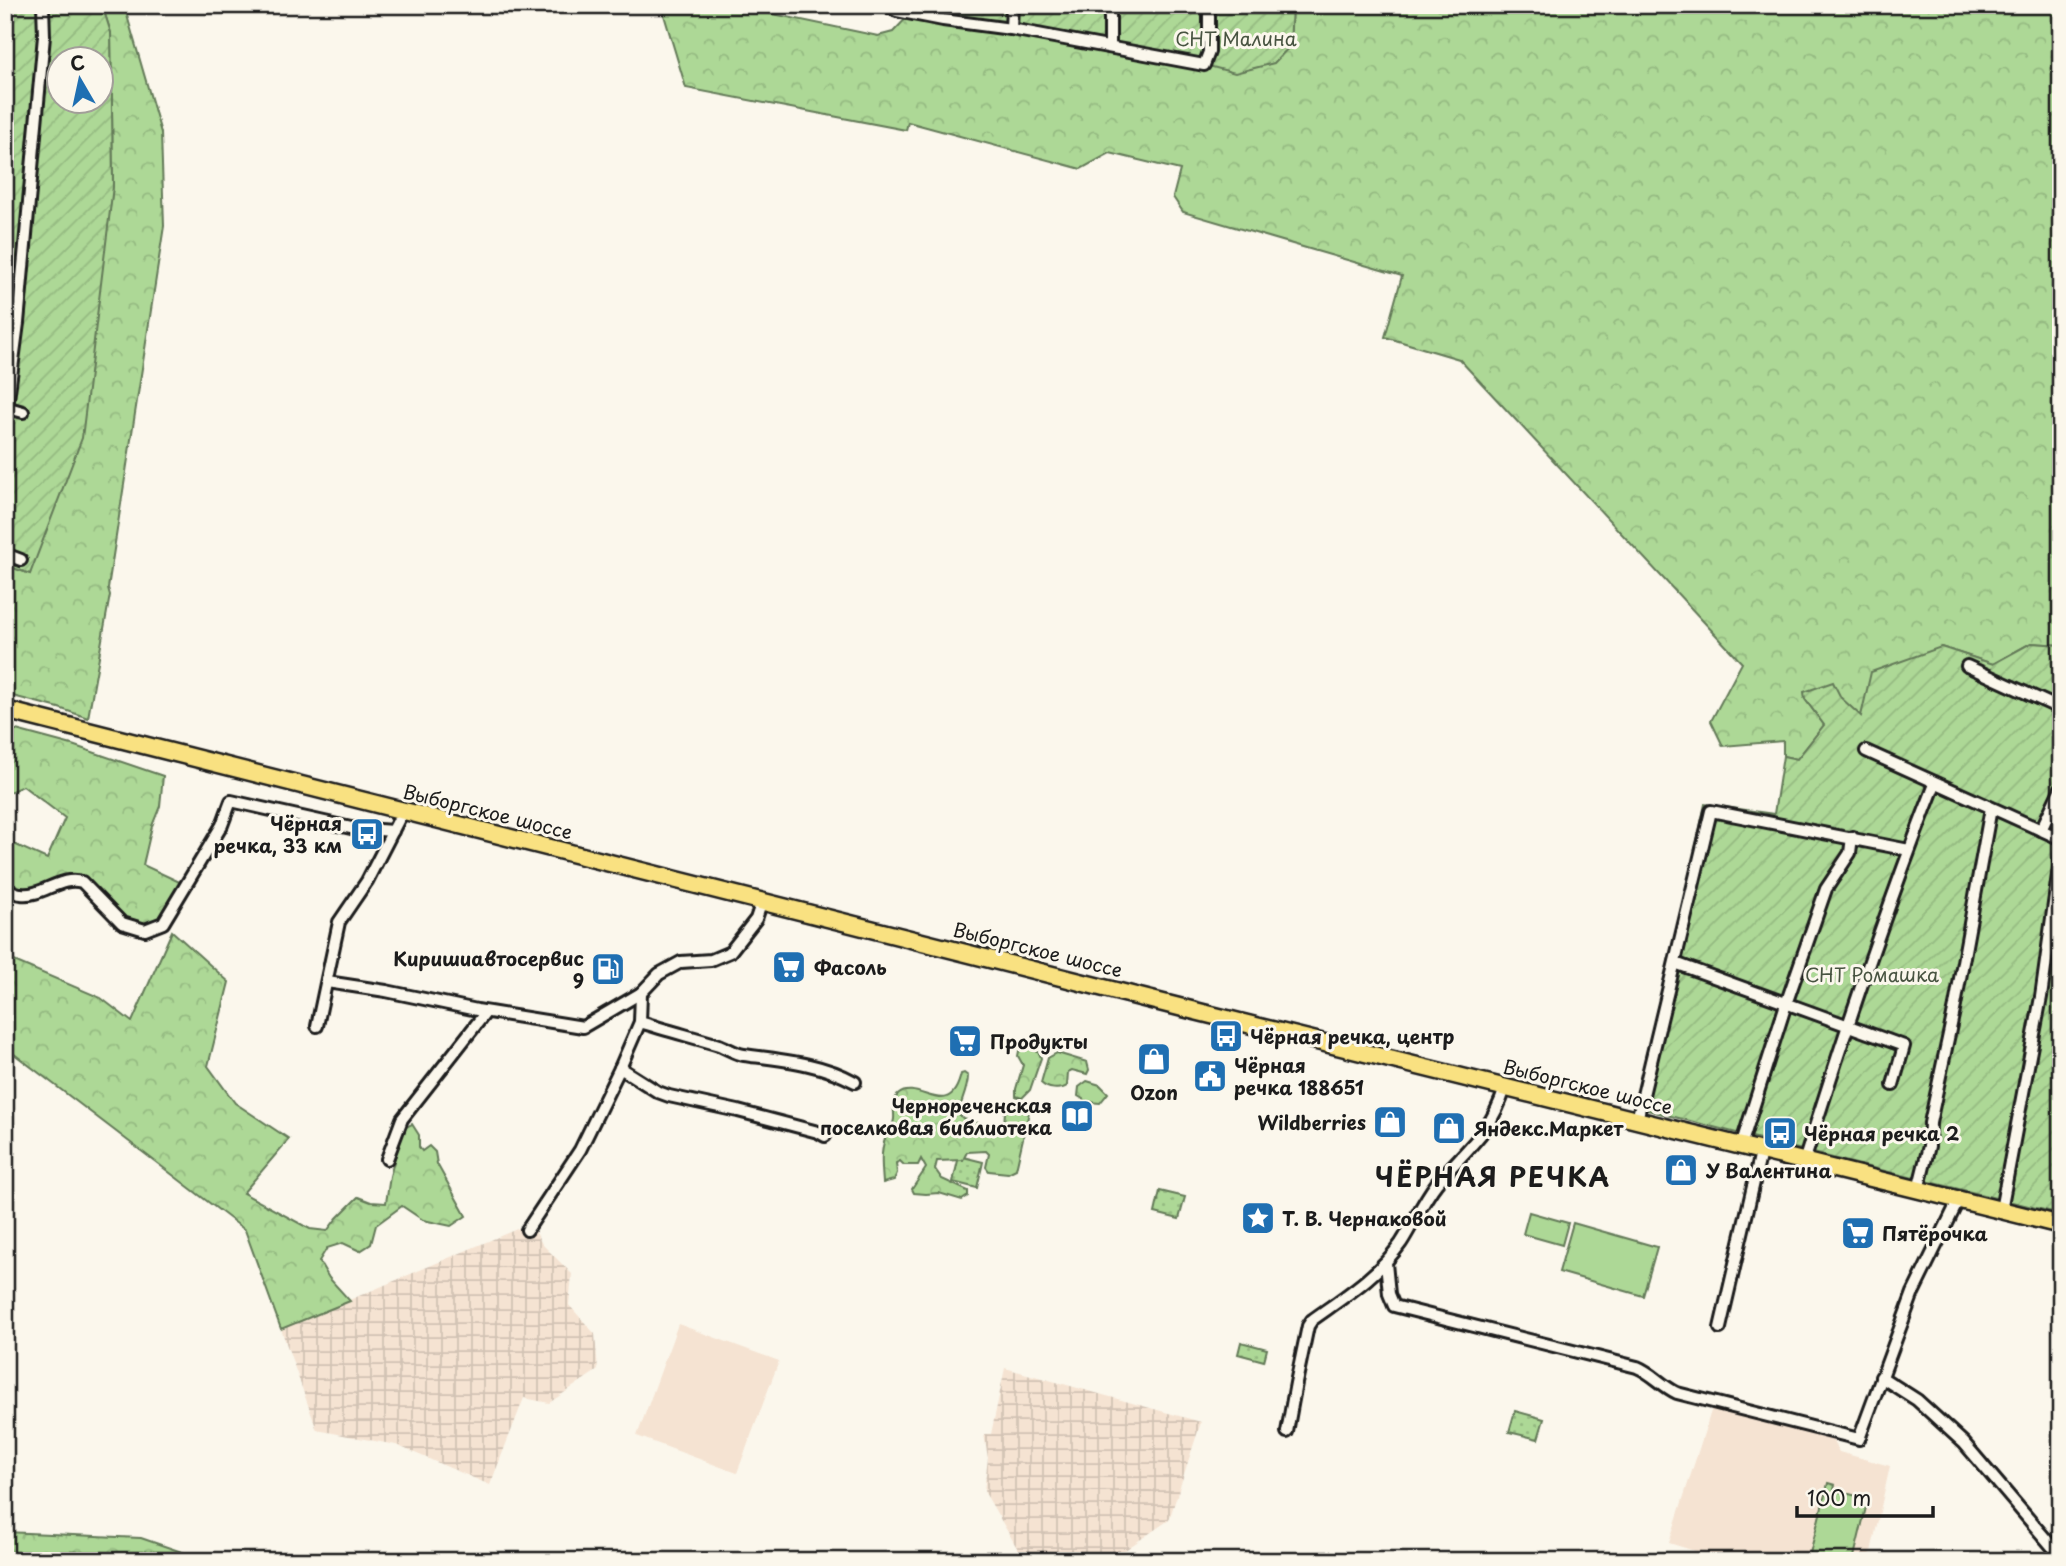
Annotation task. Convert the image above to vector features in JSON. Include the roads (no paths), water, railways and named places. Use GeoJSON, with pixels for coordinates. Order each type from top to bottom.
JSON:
{"type":"FeatureCollection","features":[{"type":"Feature","properties":{"kind":"main road","name":"Выборгское шоссе"},"geometry":{"type":"LineString","coordinates":[[5,710],[1505,1088],[2061,1225]]}},
{"type":"Feature","properties":{"kind":"street"},"geometry":{"type":"LineString","coordinates":[[23,412],[6,407],[18,323],[44,36],[43,5]]}},
{"type":"Feature","properties":{"kind":"street"},"geometry":{"type":"LineString","coordinates":[[886,5],[897,10],[917,10],[943,20],[1011,29],[1204,65],[1209,52],[1209,5]]}},
{"type":"Feature","properties":{"kind":"street"},"geometry":{"type":"LineString","coordinates":[[1011,29],[1012,5]]}},
{"type":"Feature","properties":{"kind":"street"},"geometry":{"type":"LineString","coordinates":[[1110,5],[1110,47]]}},
{"type":"Feature","properties":{"kind":"street"},"geometry":{"type":"LineString","coordinates":[[5,554],[21,560]]}},
{"type":"Feature","properties":{"kind":"street"},"geometry":{"type":"LineString","coordinates":[[1967,666],[2061,709]]}},
{"type":"Feature","properties":{"kind":"street"},"geometry":{"type":"LineString","coordinates":[[1866,751],[2061,839]]}},
{"type":"Feature","properties":{"kind":"street"},"geometry":{"type":"LineString","coordinates":[[1804,1162],[1847,1025],[1935,783]]}},
{"type":"Feature","properties":{"kind":"street"},"geometry":{"type":"LineString","coordinates":[[2041,830],[2061,788]]}},
{"type":"Feature","properties":{"kind":"street"},"geometry":{"type":"LineString","coordinates":[[5,888],[22,895],[73,879],[82,882],[122,923],[145,930],[163,923],[222,825],[231,801],[351,828],[393,831]]}},
{"type":"Feature","properties":{"kind":"street"},"geometry":{"type":"LineString","coordinates":[[1918,1190],[1929,1146],[1930,1123],[1992,808]]}},
{"type":"Feature","properties":{"kind":"street"},"geometry":{"type":"LineString","coordinates":[[317,1026],[339,922],[366,881],[403,811]]}},
{"type":"Feature","properties":{"kind":"street"},"geometry":{"type":"LineString","coordinates":[[1637,1120],[1712,811],[1909,850]]}},
{"type":"Feature","properties":{"kind":"street"},"geometry":{"type":"LineString","coordinates":[[1741,1146],[1826,889],[1850,853],[1852,837]]}},
{"type":"Feature","properties":{"kind":"street"},"geometry":{"type":"LineString","coordinates":[[2001,1210],[2041,997],[2061,853]]}},
{"type":"Feature","properties":{"kind":"street"},"geometry":{"type":"LineString","coordinates":[[327,982],[386,990],[486,1012],[583,1027],[641,993],[659,974],[681,962],[711,960],[730,952],[755,919],[762,901]]}},
{"type":"Feature","properties":{"kind":"street"},"geometry":{"type":"LineString","coordinates":[[1675,963],[1904,1046],[1894,1085]]}},
{"type":"Feature","properties":{"kind":"street"},"geometry":{"type":"LineString","coordinates":[[527,1230],[580,1150],[620,1068],[640,1022],[641,993]]}},
{"type":"Feature","properties":{"kind":"street"},"geometry":{"type":"LineString","coordinates":[[387,1159],[402,1119],[486,1012]]}},
{"type":"Feature","properties":{"kind":"street"},"geometry":{"type":"LineString","coordinates":[[640,1022],[723,1046],[744,1055],[791,1060],[855,1082]]}},
{"type":"Feature","properties":{"kind":"street"},"geometry":{"type":"LineString","coordinates":[[620,1068],[669,1096],[738,1111],[825,1136]]}},
{"type":"Feature","properties":{"kind":"street"},"geometry":{"type":"LineString","coordinates":[[1287,1432],[1308,1326],[1312,1320],[1348,1295],[1386,1263],[1437,1184],[1485,1131],[1500,1104],[1505,1088]]}},
{"type":"Feature","properties":{"kind":"street"},"geometry":{"type":"LineString","coordinates":[[1720,1328],[1761,1152]]}},
{"type":"Feature","properties":{"kind":"street"},"geometry":{"type":"LineString","coordinates":[[1386,1263],[1389,1294],[1394,1307],[1637,1367],[1646,1371],[1664,1387],[1677,1392],[1859,1439],[1913,1293],[1959,1199]]}},
{"type":"Feature","properties":{"kind":"street"},"geometry":{"type":"LineString","coordinates":[[1881,1377],[1917,1400],[1964,1444],[2061,1557]]}},
{"type":"Feature","properties":{"kind":"place","name":"Чёрная речка, 33 км"},"geometry":{"type":"Point","coordinates":[367,834]}},
{"type":"Feature","properties":{"kind":"place","name":"Фасоль"},"geometry":{"type":"Point","coordinates":[789,967]}},
{"type":"Feature","properties":{"kind":"place","name":"Киришиавтосервис 9"},"geometry":{"type":"Point","coordinates":[608,969]}},
{"type":"Feature","properties":{"kind":"place","name":"Чёрная речка, центр"},"geometry":{"type":"Point","coordinates":[1226,1036]}},
{"type":"Feature","properties":{"kind":"place","name":"Продукты"},"geometry":{"type":"Point","coordinates":[965,1041]}},
{"type":"Feature","properties":{"kind":"place","name":"Ozon"},"geometry":{"type":"Point","coordinates":[1154,1059]}},
{"type":"Feature","properties":{"kind":"place","name":"Чёрная речка 188651"},"geometry":{"type":"Point","coordinates":[1210,1076]}},
{"type":"Feature","properties":{"kind":"place","name":"Чернореченская поселковая библиотека"},"geometry":{"type":"Point","coordinates":[1077,1116]}},
{"type":"Feature","properties":{"kind":"place","name":"Wildberries"},"geometry":{"type":"Point","coordinates":[1390,1122]}},
{"type":"Feature","properties":{"kind":"place","name":"Яндекс.Маркет"},"geometry":{"type":"Point","coordinates":[1449,1128]}},
{"type":"Feature","properties":{"kind":"place","name":"Чёрная речка 2"},"geometry":{"type":"Point","coordinates":[1780,1133]}},
{"type":"Feature","properties":{"kind":"place","name":"У Валентина"},"geometry":{"type":"Point","coordinates":[1681,1170]}},
{"type":"Feature","properties":{"kind":"place","name":"Т. В. Чернаковой"},"geometry":{"type":"Point","coordinates":[1258,1218]}},
{"type":"Feature","properties":{"kind":"place","name":"Пятёрочка"},"geometry":{"type":"Point","coordinates":[1858,1233]}},
{"type":"Feature","properties":{"kind":"district","name":"ЧЁРНАЯ РЕЧКА"},"geometry":{"type":"Point","coordinates":[1493,1176]}},
{"type":"Feature","properties":{"kind":"park label","name":"СНТ Малина"},"geometry":{"type":"Point","coordinates":[1236,38]}},
{"type":"Feature","properties":{"kind":"park label","name":"СНТ Ромашка"},"geometry":{"type":"Point","coordinates":[1872,974]}}]}
